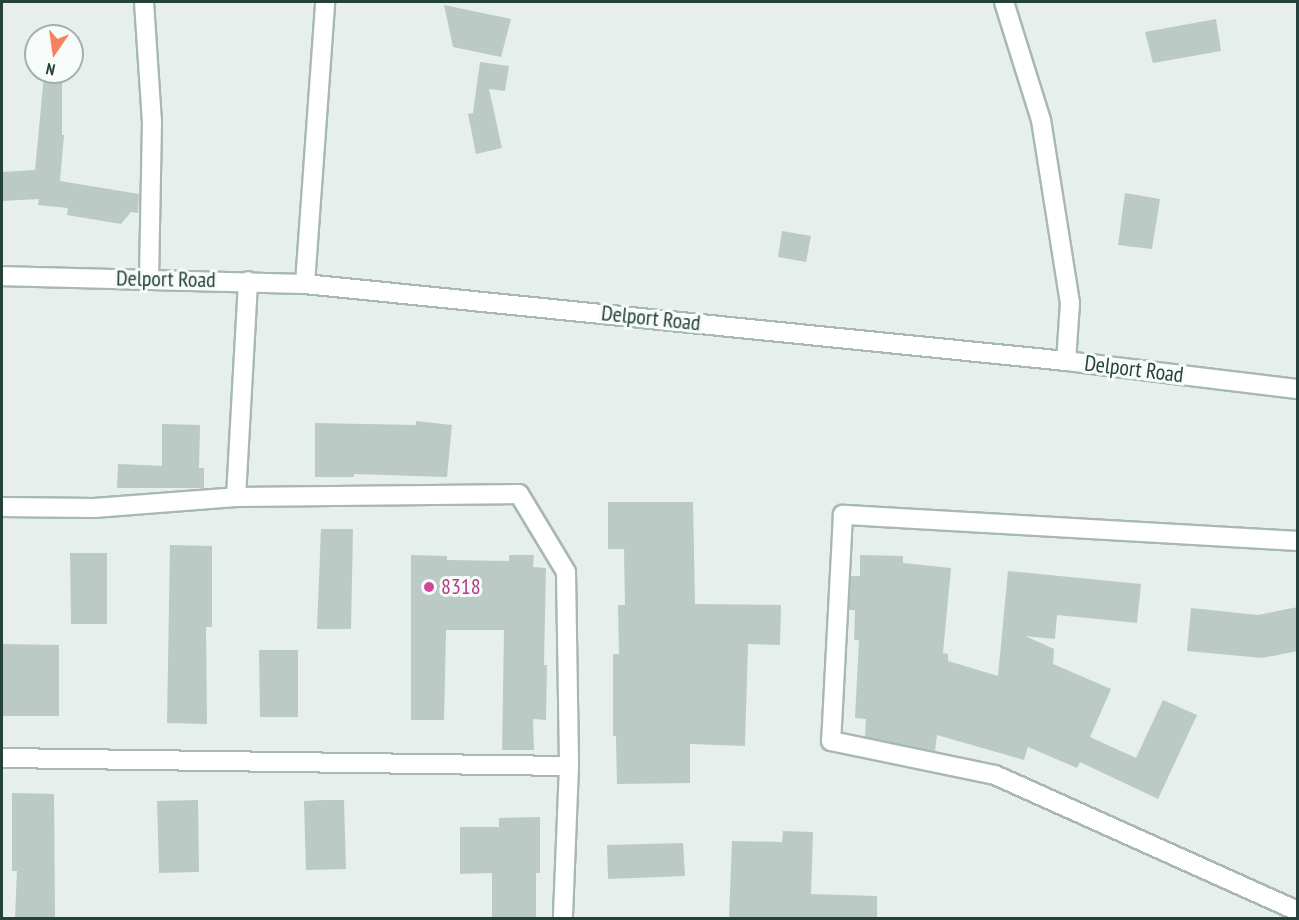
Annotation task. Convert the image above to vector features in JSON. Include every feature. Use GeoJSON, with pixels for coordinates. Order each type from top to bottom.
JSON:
{"type":"FeatureCollection","features":[{"type":"Feature","properties":{"kind":"street"},"geometry":{"type":"LineString","coordinates":[[144,2],[152,122],[149,280]]}},
{"type":"Feature","properties":{"kind":"street"},"geometry":{"type":"LineString","coordinates":[[304,284],[326,2]]}},
{"type":"Feature","properties":{"kind":"street"},"geometry":{"type":"LineString","coordinates":[[1004,2],[1041,120],[1070,303],[1066,361]]}},
{"type":"Feature","properties":{"kind":"street","name":"Delport Road"},"geometry":{"type":"LineString","coordinates":[[2,276],[304,284],[1066,361],[1298,389]]}},
{"type":"Feature","properties":{"kind":"street"},"geometry":{"type":"LineString","coordinates":[[236,497],[248,281]]}},
{"type":"Feature","properties":{"kind":"street"},"geometry":{"type":"LineString","coordinates":[[2,507],[94,508],[236,497],[519,495],[566,572],[569,766],[562,918]]}},
{"type":"Feature","properties":{"kind":"street"},"geometry":{"type":"LineString","coordinates":[[1298,541],[843,515],[831,741],[995,775],[1298,911]]}},
{"type":"Feature","properties":{"kind":"street"},"geometry":{"type":"LineString","coordinates":[[2,758],[569,766]]}},
{"type":"Feature","properties":{"kind":"building"},"geometry":{"type":"Polygon","coordinates":[[[444,5],[511,19],[501,57],[453,47],[444,5]]]}},
{"type":"Feature","properties":{"kind":"building"},"geometry":{"type":"Polygon","coordinates":[[[1216,19],[1221,51],[1153,63],[1145,32],[1216,19]]]}},
{"type":"Feature","properties":{"kind":"building"},"geometry":{"type":"Polygon","coordinates":[[[480,62],[509,66],[505,91],[489,89],[502,148],[476,154],[468,114],[473,113],[480,62]]]}},
{"type":"Feature","properties":{"kind":"building"},"geometry":{"type":"Polygon","coordinates":[[[43,84],[62,84],[62,135],[64,135],[60,181],[139,194],[138,213],[131,212],[121,224],[67,215],[68,208],[38,205],[39,199],[2,201],[2,172],[35,170],[43,84]]]}},
{"type":"Feature","properties":{"kind":"building"},"geometry":{"type":"Polygon","coordinates":[[[1125,193],[1160,199],[1152,249],[1118,245],[1125,193]]]}},
{"type":"Feature","properties":{"kind":"building"},"geometry":{"type":"Polygon","coordinates":[[[782,231],[811,236],[806,262],[778,257],[782,231]]]}},
{"type":"Feature","properties":{"kind":"building"},"geometry":{"type":"Polygon","coordinates":[[[416,421],[452,425],[447,477],[354,474],[354,477],[315,477],[315,423],[416,425],[416,421]]]}},
{"type":"Feature","properties":{"kind":"building"},"geometry":{"type":"Polygon","coordinates":[[[162,424],[200,425],[199,468],[204,468],[204,488],[117,488],[118,464],[162,466],[162,424]]]}},
{"type":"Feature","properties":{"kind":"building"},"geometry":{"type":"Polygon","coordinates":[[[608,502],[693,502],[695,604],[781,605],[780,645],[748,644],[745,746],[690,744],[690,783],[617,784],[616,736],[613,736],[613,654],[619,654],[618,605],[625,605],[624,549],[608,549],[608,502]]]}},
{"type":"Feature","properties":{"kind":"building"},"geometry":{"type":"Polygon","coordinates":[[[321,529],[353,529],[351,629],[317,629],[321,529]]]}},
{"type":"Feature","properties":{"kind":"building"},"geometry":{"type":"Polygon","coordinates":[[[170,545],[212,546],[212,627],[206,627],[207,724],[167,723],[170,545]]]}},
{"type":"Feature","properties":{"kind":"building"},"geometry":{"type":"Polygon","coordinates":[[[70,553],[107,553],[107,624],[71,624],[70,553]]]}},
{"type":"Feature","properties":{"kind":"building"},"geometry":{"type":"Polygon","coordinates":[[[411,555],[447,556],[447,560],[509,561],[509,555],[534,555],[533,567],[546,568],[544,665],[547,665],[546,720],[533,719],[534,750],[502,750],[504,630],[446,630],[444,720],[411,720],[411,555]]]}},
{"type":"Feature","properties":{"kind":"building"},"geometry":{"type":"Polygon","coordinates":[[[860,555],[903,556],[903,563],[951,568],[943,653],[948,654],[948,661],[998,676],[1008,571],[1141,584],[1137,623],[1057,615],[1055,639],[1025,636],[1054,649],[1053,664],[1111,689],[1090,737],[1136,758],[1163,700],[1197,715],[1158,799],[1080,762],[1077,768],[1028,747],[1024,760],[937,735],[935,751],[865,737],[866,719],[855,718],[859,640],[854,640],[855,610],[849,610],[851,576],[860,576],[860,555]]]}},
{"type":"Feature","properties":{"kind":"building"},"geometry":{"type":"Polygon","coordinates":[[[1298,607],[1298,651],[1262,658],[1187,651],[1191,608],[1258,615],[1298,607]]]}},
{"type":"Feature","properties":{"kind":"building"},"geometry":{"type":"Polygon","coordinates":[[[2,644],[59,645],[59,716],[2,716],[2,644]]]}},
{"type":"Feature","properties":{"kind":"building"},"geometry":{"type":"Polygon","coordinates":[[[259,650],[298,650],[298,717],[260,717],[259,650]]]}},
{"type":"Feature","properties":{"kind":"building"},"geometry":{"type":"Polygon","coordinates":[[[12,793],[54,794],[55,918],[15,917],[17,871],[12,871],[12,793]]]}},
{"type":"Feature","properties":{"kind":"building"},"geometry":{"type":"Polygon","coordinates":[[[198,800],[199,872],[159,873],[157,801],[198,800]]]}},
{"type":"Feature","properties":{"kind":"building"},"geometry":{"type":"Polygon","coordinates":[[[344,800],[346,869],[306,870],[304,801],[344,800]]]}},
{"type":"Feature","properties":{"kind":"building"},"geometry":{"type":"Polygon","coordinates":[[[540,817],[540,873],[536,873],[536,918],[492,918],[492,873],[460,874],[460,827],[499,827],[499,818],[540,817]]]}},
{"type":"Feature","properties":{"kind":"building"},"geometry":{"type":"Polygon","coordinates":[[[783,831],[813,832],[811,894],[877,896],[877,918],[729,918],[732,841],[782,842],[783,831]]]}},
{"type":"Feature","properties":{"kind":"building"},"geometry":{"type":"Polygon","coordinates":[[[683,843],[685,876],[608,879],[607,845],[683,843]]]}},
{"type":"Feature","properties":{"kind":"place","name":"8318"},"geometry":{"type":"Point","coordinates":[429,587]}}]}
